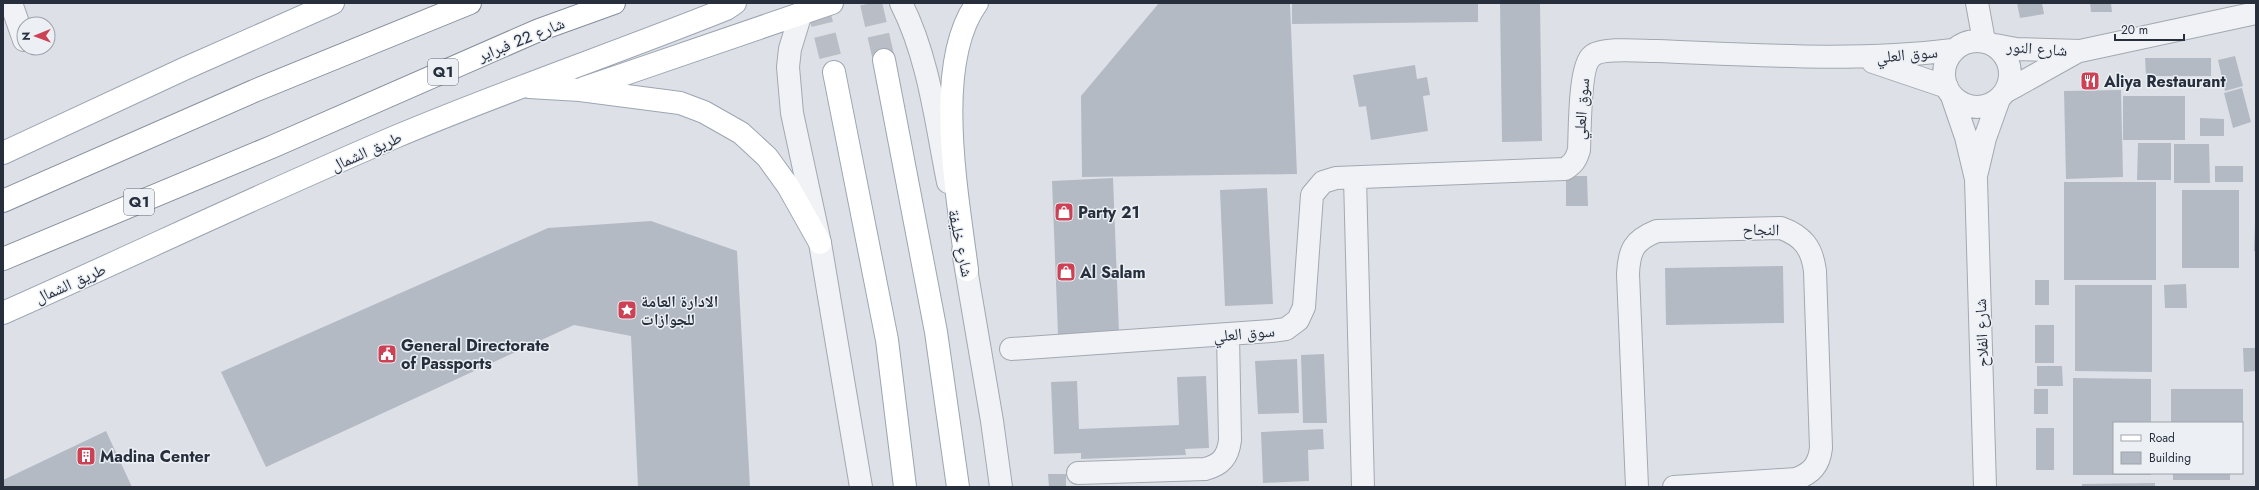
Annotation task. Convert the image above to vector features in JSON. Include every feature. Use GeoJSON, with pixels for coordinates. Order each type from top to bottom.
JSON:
{"type":"FeatureCollection","features":[{"type":"Feature","properties":{"kind":"main road"},"geometry":{"type":"LineString","coordinates":[[3,153],[186,68],[333,3]]}},
{"type":"Feature","properties":{"kind":"main road"},"geometry":{"type":"LineString","coordinates":[[3,201],[254,92],[470,3]]}},
{"type":"Feature","properties":{"kind":"main road","name":"شارع 22 فبراير"},"geometry":{"type":"LineString","coordinates":[[3,259],[274,146],[539,30],[614,3]]}},
{"type":"Feature","properties":{"kind":"main road"},"geometry":{"type":"LineString","coordinates":[[580,90],[803,8],[832,3]]}},
{"type":"Feature","properties":{"kind":"main road"},"geometry":{"type":"LineString","coordinates":[[967,270],[955,170],[952,80],[959,39],[977,3]]}},
{"type":"Feature","properties":{"kind":"main road","name":"طريق الشمال"},"geometry":{"type":"LineString","coordinates":[[3,313],[394,138],[519,86],[632,46],[729,5]]}},
{"type":"Feature","properties":{"kind":"main road"},"geometry":{"type":"LineString","coordinates":[[884,60],[936,332],[958,487]]}},
{"type":"Feature","properties":{"kind":"main road"},"geometry":{"type":"LineString","coordinates":[[834,72],[888,340],[905,487]]}},
{"type":"Feature","properties":{"kind":"main road"},"geometry":{"type":"LineString","coordinates":[[519,86],[580,90],[680,103],[704,112],[741,133],[767,157],[788,186],[820,243]]}},
{"type":"Feature","properties":{"kind":"street"},"geometry":{"type":"LineString","coordinates":[[11,3],[16,18]]}},
{"type":"Feature","properties":{"kind":"street","name":"شارع خليفة"},"geometry":{"type":"LineString","coordinates":[[901,3],[908,16],[922,58],[967,270],[992,421],[1001,487]]}},
{"type":"Feature","properties":{"kind":"street"},"geometry":{"type":"LineString","coordinates":[[1977,3],[1990,43]]}},
{"type":"Feature","properties":{"kind":"street"},"geometry":{"type":"LineString","coordinates":[[803,8],[790,49],[789,85],[792,113],[820,243],[861,487]]}},
{"type":"Feature","properties":{"kind":"street","name":"شارع النور"},"geometry":{"type":"LineString","coordinates":[[1990,43],[2023,49],[2080,51],[2256,13]]}},
{"type":"Feature","properties":{"kind":"street"},"geometry":{"type":"LineString","coordinates":[[1965,42],[1990,43],[2003,52],[2009,66],[2009,82],[2002,95],[1988,105],[1975,107],[1962,104],[1949,92],[1944,78],[1944,68],[1947,58],[1953,50],[1965,42]]}},
{"type":"Feature","properties":{"kind":"street","name":"سوق العلي"},"geometry":{"type":"LineString","coordinates":[[1011,349],[1146,338],[1228,335],[1286,329],[1298,320],[1304,307],[1312,195],[1323,182],[1336,178],[1565,169],[1572,165],[1577,158],[1579,150],[1584,71],[1592,56],[1599,52],[1646,51],[1860,58],[1953,50]]}},
{"type":"Feature","properties":{"kind":"street","name":"شارع النور"},"geometry":{"type":"LineString","coordinates":[[2002,95],[2042,70],[2080,51]]}},
{"type":"Feature","properties":{"kind":"street","name":"سوق العلي"},"geometry":{"type":"LineString","coordinates":[[1860,58],[1949,92]]}},
{"type":"Feature","properties":{"kind":"street","name":"شارع الفلاح"},"geometry":{"type":"LineString","coordinates":[[1949,92],[1966,137],[1976,179],[1985,487]]}},
{"type":"Feature","properties":{"kind":"street","name":"شارع الفلاح"},"geometry":{"type":"LineString","coordinates":[[1976,179],[1985,138],[2002,95]]}},
{"type":"Feature","properties":{"kind":"street"},"geometry":{"type":"LineString","coordinates":[[1354,178],[1364,487]]}},
{"type":"Feature","properties":{"kind":"street","name":"النجاح"},"geometry":{"type":"LineString","coordinates":[[1637,487],[1628,274],[1629,260],[1633,247],[1643,236],[1657,231],[1781,228],[1795,233],[1806,243],[1813,256],[1815,271],[1821,448],[1820,459],[1814,468],[1806,475],[1796,479],[1674,487]]}},
{"type":"Feature","properties":{"kind":"street"},"geometry":{"type":"LineString","coordinates":[[1078,473],[1205,470],[1215,467],[1224,460],[1228,451],[1230,440],[1228,335]]}},
{"type":"Feature","properties":{"kind":"building"},"geometry":{"type":"Polygon","coordinates":[[[1159,3],[1290,3],[1297,174],[1082,177],[1081,96],[1159,3]]]}},
{"type":"Feature","properties":{"kind":"building"},"geometry":{"type":"Polygon","coordinates":[[[1292,3],[1478,3],[1478,22],[1292,24],[1292,3]]]}},
{"type":"Feature","properties":{"kind":"building"},"geometry":{"type":"Polygon","coordinates":[[[1500,3],[1540,3],[1542,141],[1502,142],[1500,3]]]}},
{"type":"Feature","properties":{"kind":"building"},"geometry":{"type":"Polygon","coordinates":[[[2017,3],[2042,3],[2044,14],[2020,18],[2017,3]]]}},
{"type":"Feature","properties":{"kind":"building"},"geometry":{"type":"Polygon","coordinates":[[[2090,3],[2111,3],[2112,12],[2091,12],[2090,3]]]}},
{"type":"Feature","properties":{"kind":"building"},"geometry":{"type":"Polygon","coordinates":[[[2235,56],[2243,86],[2225,91],[2218,60],[2235,56]]]}},
{"type":"Feature","properties":{"kind":"building"},"geometry":{"type":"Polygon","coordinates":[[[2145,58],[2211,58],[2211,76],[2146,76],[2145,58]]]}},
{"type":"Feature","properties":{"kind":"building"},"geometry":{"type":"Polygon","coordinates":[[[1415,65],[1417,79],[1427,77],[1430,95],[1423,96],[1428,131],[1371,140],[1366,106],[1359,107],[1353,75],[1415,65]]]}},
{"type":"Feature","properties":{"kind":"building"},"geometry":{"type":"Polygon","coordinates":[[[2242,88],[2251,122],[2233,128],[2224,93],[2242,88]]]}},
{"type":"Feature","properties":{"kind":"building"},"geometry":{"type":"Polygon","coordinates":[[[2121,90],[2123,177],[2066,179],[2064,91],[2121,90]]]}},
{"type":"Feature","properties":{"kind":"building"},"geometry":{"type":"Polygon","coordinates":[[[2123,96],[2185,96],[2185,140],[2123,140],[2123,96]]]}},
{"type":"Feature","properties":{"kind":"building"},"geometry":{"type":"Polygon","coordinates":[[[2200,118],[2224,119],[2224,136],[2200,136],[2200,118]]]}},
{"type":"Feature","properties":{"kind":"building"},"geometry":{"type":"Polygon","coordinates":[[[2138,143],[2171,143],[2171,180],[2137,180],[2138,143]]]}},
{"type":"Feature","properties":{"kind":"building"},"geometry":{"type":"Polygon","coordinates":[[[2174,144],[2209,144],[2210,183],[2174,183],[2174,144]]]}},
{"type":"Feature","properties":{"kind":"building"},"geometry":{"type":"Polygon","coordinates":[[[2215,166],[2243,166],[2243,182],[2215,182],[2215,166]]]}},
{"type":"Feature","properties":{"kind":"building"},"geometry":{"type":"Polygon","coordinates":[[[1566,176],[1587,176],[1588,206],[1566,206],[1566,176]]]}},
{"type":"Feature","properties":{"kind":"building"},"geometry":{"type":"Polygon","coordinates":[[[1113,178],[1119,332],[1058,335],[1052,181],[1113,178]]]}},
{"type":"Feature","properties":{"kind":"building"},"geometry":{"type":"Polygon","coordinates":[[[2064,182],[2156,182],[2156,280],[2064,280],[2064,182]]]}},
{"type":"Feature","properties":{"kind":"building"},"geometry":{"type":"Polygon","coordinates":[[[1267,188],[1273,304],[1225,306],[1220,190],[1267,188]]]}},
{"type":"Feature","properties":{"kind":"building"},"geometry":{"type":"Polygon","coordinates":[[[2182,190],[2239,190],[2239,268],[2182,268],[2182,190]]]}},
{"type":"Feature","properties":{"kind":"building","name":"General Directorate of Passports"},"geometry":{"type":"Polygon","coordinates":[[[651,221],[737,251],[750,487],[638,487],[631,336],[574,325],[266,467],[221,372],[548,228],[651,221]]]}},
{"type":"Feature","properties":{"kind":"building"},"geometry":{"type":"Polygon","coordinates":[[[2255,223],[2256,251],[2254,251],[2255,223]]]}},
{"type":"Feature","properties":{"kind":"building"},"geometry":{"type":"Polygon","coordinates":[[[1783,266],[1784,323],[1666,325],[1665,268],[1783,266]]]}},
{"type":"Feature","properties":{"kind":"building"},"geometry":{"type":"Polygon","coordinates":[[[2035,280],[2049,280],[2049,305],[2035,305],[2035,280]]]}},
{"type":"Feature","properties":{"kind":"building"},"geometry":{"type":"Polygon","coordinates":[[[2186,284],[2187,308],[2165,308],[2164,285],[2186,284]]]}},
{"type":"Feature","properties":{"kind":"building"},"geometry":{"type":"Polygon","coordinates":[[[2075,285],[2152,285],[2152,372],[2075,371],[2075,285]]]}},
{"type":"Feature","properties":{"kind":"building"},"geometry":{"type":"Polygon","coordinates":[[[2035,325],[2054,325],[2054,363],[2035,363],[2035,325]]]}},
{"type":"Feature","properties":{"kind":"building"},"geometry":{"type":"Polygon","coordinates":[[[2243,348],[2256,348],[2256,371],[2244,372],[2243,348]]]}},
{"type":"Feature","properties":{"kind":"building"},"geometry":{"type":"Polygon","coordinates":[[[1324,354],[1327,423],[1303,423],[1301,355],[1324,354]]]}},
{"type":"Feature","properties":{"kind":"building"},"geometry":{"type":"Polygon","coordinates":[[[1297,359],[1299,413],[1258,414],[1255,361],[1297,359]]]}},
{"type":"Feature","properties":{"kind":"building"},"geometry":{"type":"Polygon","coordinates":[[[2037,366],[2062,366],[2063,386],[2037,386],[2037,366]]]}},
{"type":"Feature","properties":{"kind":"building"},"geometry":{"type":"Polygon","coordinates":[[[1206,376],[1209,448],[1185,449],[1186,455],[1081,459],[1081,453],[1054,454],[1051,382],[1077,381],[1079,429],[1179,425],[1177,377],[1206,376]]]}},
{"type":"Feature","properties":{"kind":"building"},"geometry":{"type":"Polygon","coordinates":[[[2073,378],[2151,379],[2151,422],[2113,422],[2113,474],[2151,475],[2073,475],[2073,378]]]}},
{"type":"Feature","properties":{"kind":"building"},"geometry":{"type":"Polygon","coordinates":[[[2034,389],[2048,389],[2048,414],[2034,414],[2034,389]]]}},
{"type":"Feature","properties":{"kind":"building"},"geometry":{"type":"Polygon","coordinates":[[[2171,389],[2243,389],[2243,422],[2171,422],[2171,389]]]}},
{"type":"Feature","properties":{"kind":"building"},"geometry":{"type":"Polygon","coordinates":[[[2036,428],[2054,428],[2054,470],[2036,470],[2036,428]]]}},
{"type":"Feature","properties":{"kind":"building"},"geometry":{"type":"Polygon","coordinates":[[[1323,429],[1324,449],[1308,450],[1309,481],[1263,483],[1261,432],[1323,429]]]}},
{"type":"Feature","properties":{"kind":"building","name":"Madina Center"},"geometry":{"type":"Polygon","coordinates":[[[106,431],[132,487],[3,487],[3,480],[106,431]]]}},
{"type":"Feature","properties":{"kind":"building"},"geometry":{"type":"Polygon","coordinates":[[[1048,474],[1066,474],[1066,487],[1049,487],[1048,474]]]}},
{"type":"Feature","properties":{"kind":"building"},"geometry":{"type":"Polygon","coordinates":[[[2173,474],[2230,474],[2230,480],[2173,480],[2173,474]]]}},
{"type":"Feature","properties":{"kind":"building"},"geometry":{"type":"Polygon","coordinates":[[[2155,483],[2155,487],[2082,487],[2082,484],[2155,483]]]}},
{"type":"Feature","properties":{"kind":"tunnel"},"geometry":{"type":"LineString","coordinates":[[817,3],[834,72]]}},
{"type":"Feature","properties":{"kind":"tunnel"},"geometry":{"type":"LineString","coordinates":[[871,3],[884,60]]}},
{"type":"Feature","properties":{"kind":"place","name":"Aliya Restaurant"},"geometry":{"type":"Point","coordinates":[2090,81]}},
{"type":"Feature","properties":{"kind":"place","name":"Party 21"},"geometry":{"type":"Point","coordinates":[1064,212]}},
{"type":"Feature","properties":{"kind":"place","name":"Al Salam"},"geometry":{"type":"Point","coordinates":[1066,272]}},
{"type":"Feature","properties":{"kind":"place","name":"الادارة العامة للجوازات"},"geometry":{"type":"Point","coordinates":[627,310]}},
{"type":"Feature","properties":{"kind":"place","name":"General Directorate of Passports"},"geometry":{"type":"Point","coordinates":[387,354]}},
{"type":"Feature","properties":{"kind":"place","name":"Madina Center"},"geometry":{"type":"Point","coordinates":[86,456]}}]}
